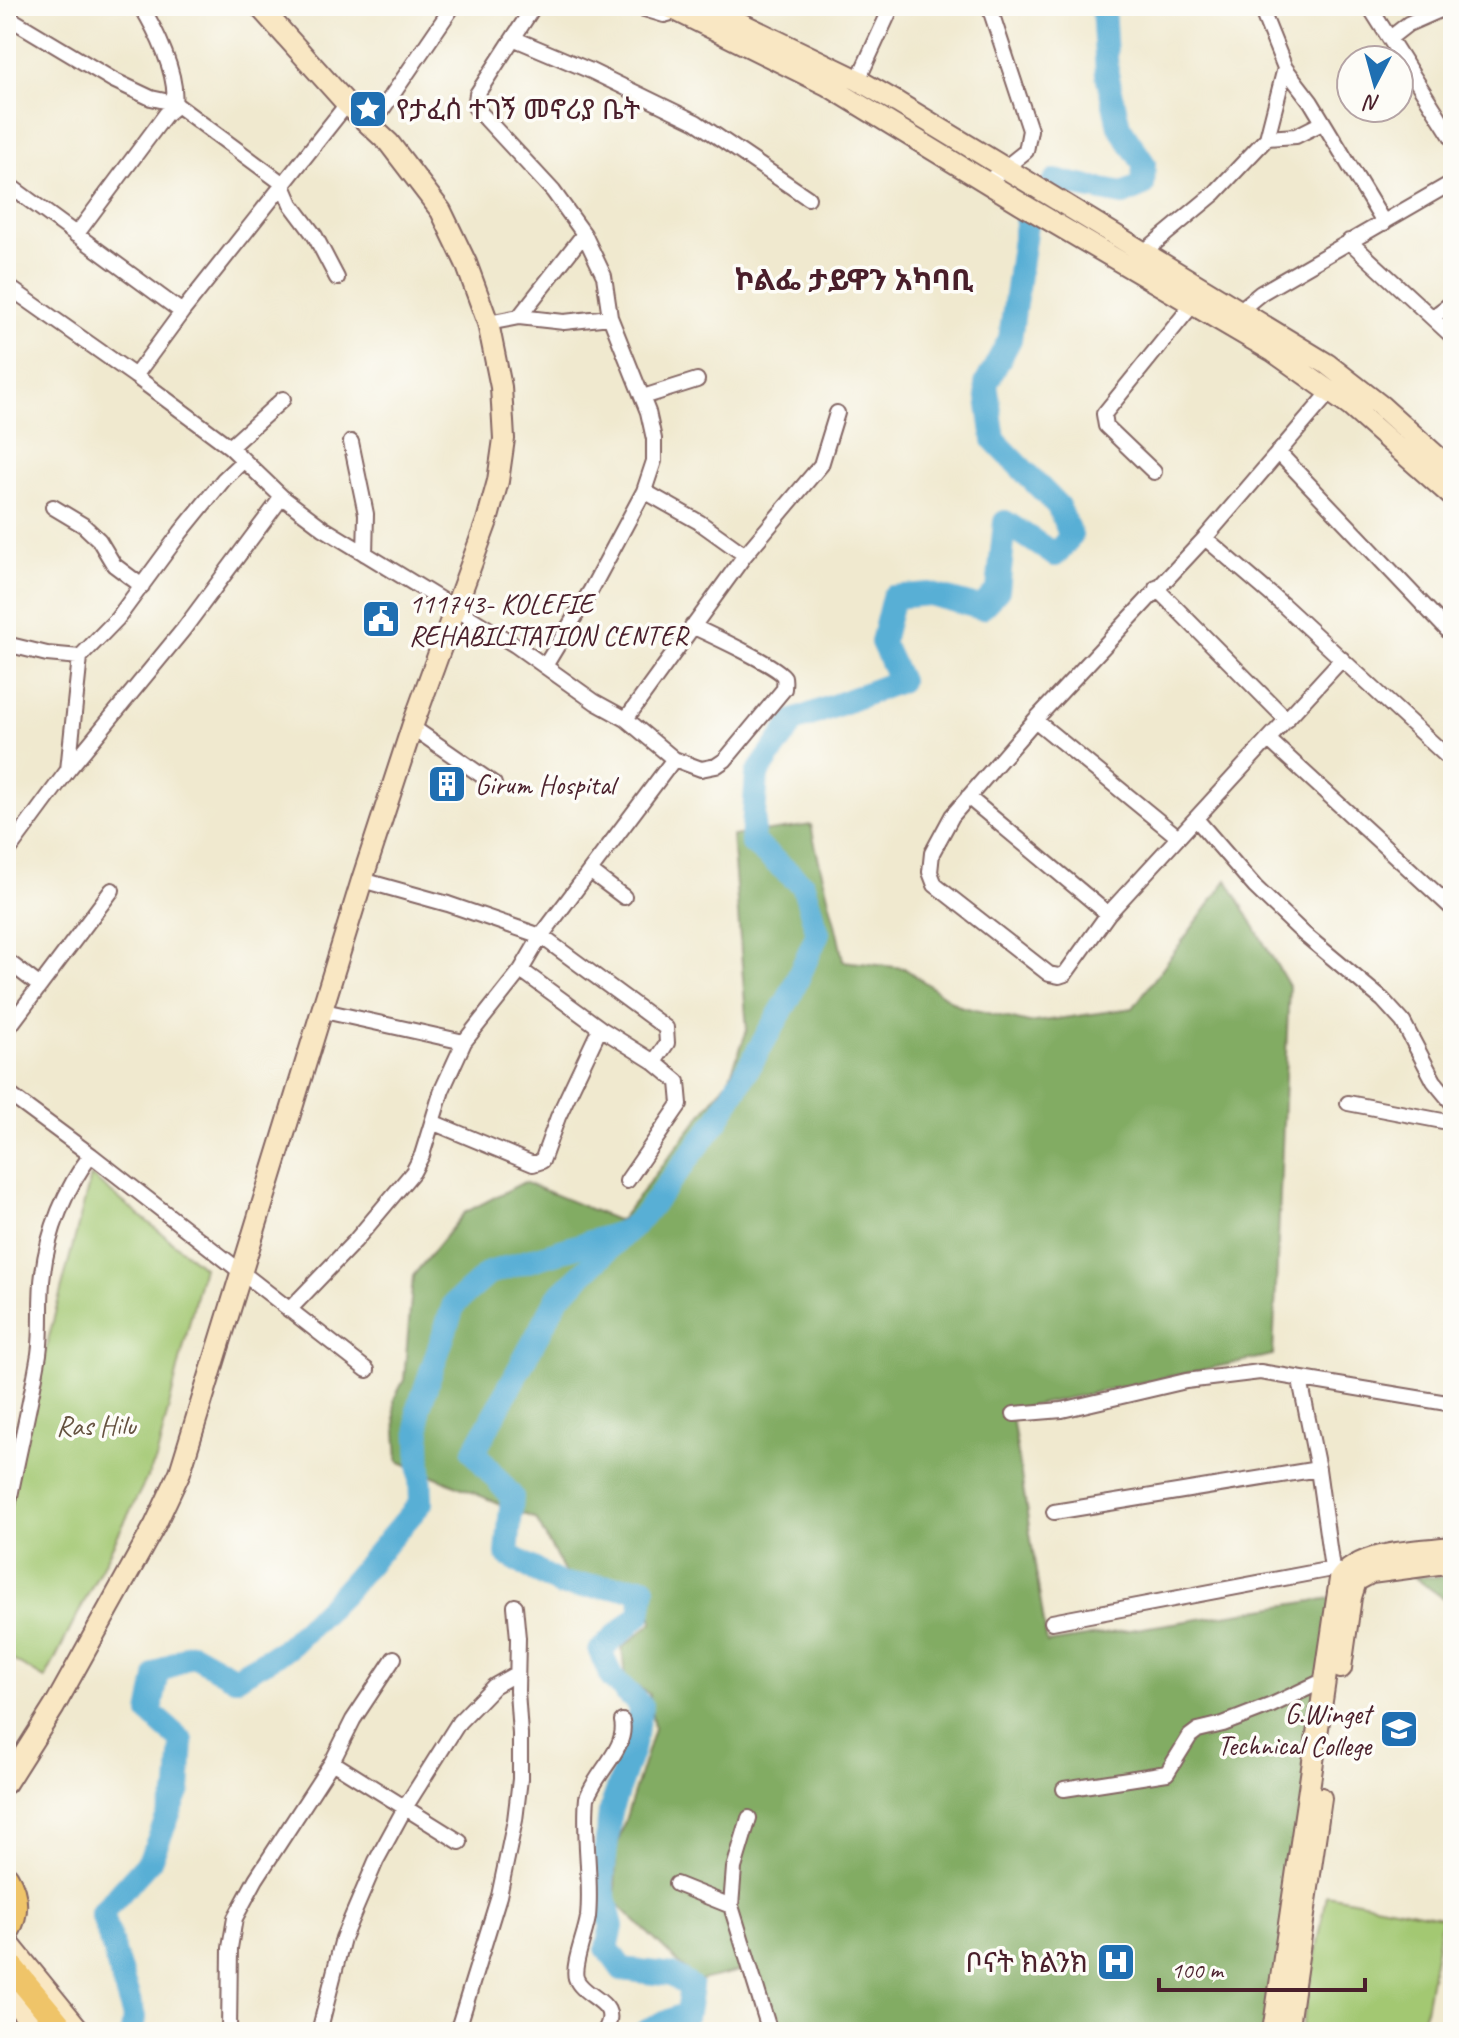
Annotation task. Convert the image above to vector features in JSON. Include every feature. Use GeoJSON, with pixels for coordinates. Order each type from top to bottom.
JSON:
{"type":"FeatureCollection","features":[{"type":"Feature","properties":{"kind":"main road"},"geometry":{"type":"LineString","coordinates":[[6,1783],[54,1707],[173,1490],[189,1448],[362,880],[412,727],[487,521],[503,457],[501,387],[488,323],[466,263],[441,211],[389,143],[347,104],[259,6]]}},
{"type":"Feature","properties":{"kind":"main road"},"geometry":{"type":"LineString","coordinates":[[705,6],[858,80],[1144,252],[1331,391],[1453,497]]}},
{"type":"Feature","properties":{"kind":"main road"},"geometry":{"type":"LineString","coordinates":[[672,9],[827,85],[986,183],[1193,304],[1287,337],[1343,375],[1453,471]]}},
{"type":"Feature","properties":{"kind":"main road"},"geometry":{"type":"LineString","coordinates":[[1273,2032],[1327,1679],[1338,1570],[1372,1558],[1453,1547]]}},
{"type":"Feature","properties":{"kind":"main road"},"geometry":{"type":"LineString","coordinates":[[1287,2032],[1353,1589],[1356,1581],[1371,1573],[1453,1562]]}},
{"type":"Feature","properties":{"kind":"main road"},"geometry":{"type":"LineString","coordinates":[[6,1878],[14,1895],[15,1910],[6,1933]]}},
{"type":"Feature","properties":{"kind":"main road"},"geometry":{"type":"LineString","coordinates":[[6,1940],[81,2032]]}},
{"type":"Feature","properties":{"kind":"main road"},"geometry":{"type":"LineString","coordinates":[[6,1961],[65,2032]]}},
{"type":"Feature","properties":{"kind":"main road"},"geometry":{"type":"LineString","coordinates":[[6,1974],[56,2032]]}},
{"type":"Feature","properties":{"kind":"main road"},"geometry":{"type":"LineString","coordinates":[[6,1993],[39,2032]]}},
{"type":"Feature","properties":{"kind":"street"},"geometry":{"type":"LineString","coordinates":[[141,6],[154,26],[174,84],[176,104]]}},
{"type":"Feature","properties":{"kind":"street"},"geometry":{"type":"LineString","coordinates":[[371,126],[453,6]]}},
{"type":"Feature","properties":{"kind":"street"},"geometry":{"type":"LineString","coordinates":[[534,6],[477,94],[475,107],[553,191],[584,234],[604,276],[610,317],[643,397],[655,446],[654,461],[644,491],[591,590],[545,666]]}},
{"type":"Feature","properties":{"kind":"street"},"geometry":{"type":"LineString","coordinates":[[634,6],[664,15],[672,9]]}},
{"type":"Feature","properties":{"kind":"street"},"geometry":{"type":"LineString","coordinates":[[858,80],[892,6]]}},
{"type":"Feature","properties":{"kind":"street"},"geometry":{"type":"LineString","coordinates":[[986,183],[1026,151],[1030,130],[989,6]]}},
{"type":"Feature","properties":{"kind":"street"},"geometry":{"type":"LineString","coordinates":[[1260,6],[1285,68],[1311,102],[1384,223]]}},
{"type":"Feature","properties":{"kind":"street"},"geometry":{"type":"LineString","coordinates":[[1369,6],[1453,139]]}},
{"type":"Feature","properties":{"kind":"street"},"geometry":{"type":"LineString","coordinates":[[1390,38],[1415,20],[1449,6]]}},
{"type":"Feature","properties":{"kind":"street"},"geometry":{"type":"LineString","coordinates":[[6,16],[113,80],[151,98],[176,104],[282,183],[291,204],[315,236],[337,278]]}},
{"type":"Feature","properties":{"kind":"street"},"geometry":{"type":"LineString","coordinates":[[515,39],[591,71],[696,122],[808,198]]}},
{"type":"Feature","properties":{"kind":"street"},"geometry":{"type":"LineString","coordinates":[[1144,252],[1215,193],[1267,138],[1285,68]]}},
{"type":"Feature","properties":{"kind":"street"},"geometry":{"type":"LineString","coordinates":[[76,235],[176,104]]}},
{"type":"Feature","properties":{"kind":"street"},"geometry":{"type":"LineString","coordinates":[[135,376],[282,183],[347,104]]}},
{"type":"Feature","properties":{"kind":"street"},"geometry":{"type":"LineString","coordinates":[[1267,138],[1296,136],[1322,123]]}},
{"type":"Feature","properties":{"kind":"street"},"geometry":{"type":"LineString","coordinates":[[1233,317],[1261,293],[1453,182]]}},
{"type":"Feature","properties":{"kind":"street"},"geometry":{"type":"LineString","coordinates":[[6,183],[182,312]]}},
{"type":"Feature","properties":{"kind":"street"},"geometry":{"type":"LineString","coordinates":[[519,317],[584,234]]}},
{"type":"Feature","properties":{"kind":"street"},"geometry":{"type":"LineString","coordinates":[[1349,241],[1453,337]]}},
{"type":"Feature","properties":{"kind":"street"},"geometry":{"type":"LineString","coordinates":[[6,285],[230,447],[282,497],[323,528],[515,645],[595,702],[626,719],[674,759],[701,769],[716,766],[725,760],[785,685],[783,674],[692,626]]}},
{"type":"Feature","properties":{"kind":"street"},"geometry":{"type":"LineString","coordinates":[[1433,317],[1453,302]]}},
{"type":"Feature","properties":{"kind":"street"},"geometry":{"type":"LineString","coordinates":[[1154,472],[1106,426],[1104,414],[1193,304]]}},
{"type":"Feature","properties":{"kind":"street"},"geometry":{"type":"LineString","coordinates":[[488,323],[519,317],[564,322],[610,317]]}},
{"type":"Feature","properties":{"kind":"street"},"geometry":{"type":"LineString","coordinates":[[643,397],[697,380]]}},
{"type":"Feature","properties":{"kind":"street"},"geometry":{"type":"LineString","coordinates":[[1331,391],[1205,538],[1035,720],[952,816],[935,845],[930,865],[935,885],[1054,976],[1065,974],[1108,914],[1342,659]]}},
{"type":"Feature","properties":{"kind":"street"},"geometry":{"type":"LineString","coordinates":[[230,447],[283,399]]}},
{"type":"Feature","properties":{"kind":"street"},"geometry":{"type":"LineString","coordinates":[[626,719],[745,555],[821,465],[837,413]]}},
{"type":"Feature","properties":{"kind":"street"},"geometry":{"type":"LineString","coordinates":[[351,442],[366,514],[365,554]]}},
{"type":"Feature","properties":{"kind":"street"},"geometry":{"type":"LineString","coordinates":[[1278,452],[1453,636]]}},
{"type":"Feature","properties":{"kind":"street"},"geometry":{"type":"LineString","coordinates":[[68,770],[80,657],[117,619],[181,532],[224,479],[243,461]]}},
{"type":"Feature","properties":{"kind":"street"},"geometry":{"type":"LineString","coordinates":[[644,491],[699,522],[745,555]]}},
{"type":"Feature","properties":{"kind":"street"},"geometry":{"type":"LineString","coordinates":[[6,854],[68,770],[183,630],[282,497]]}},
{"type":"Feature","properties":{"kind":"street"},"geometry":{"type":"LineString","coordinates":[[53,507],[83,525],[99,540],[114,565],[142,586]]}},
{"type":"Feature","properties":{"kind":"street"},"geometry":{"type":"LineString","coordinates":[[1205,538],[1453,762]]}},
{"type":"Feature","properties":{"kind":"street"},"geometry":{"type":"LineString","coordinates":[[1156,588],[1287,720]]}},
{"type":"Feature","properties":{"kind":"street"},"geometry":{"type":"LineString","coordinates":[[6,644],[47,654],[80,657]]}},
{"type":"Feature","properties":{"kind":"street"},"geometry":{"type":"LineString","coordinates":[[1035,720],[1178,837]]}},
{"type":"Feature","properties":{"kind":"street"},"geometry":{"type":"LineString","coordinates":[[412,727],[494,784]]}},
{"type":"Feature","properties":{"kind":"street"},"geometry":{"type":"LineString","coordinates":[[1269,740],[1453,909]]}},
{"type":"Feature","properties":{"kind":"street"},"geometry":{"type":"LineString","coordinates":[[289,1310],[355,1241],[413,1172],[422,1155],[442,1090],[464,1042],[521,970],[541,936],[674,759]]}},
{"type":"Feature","properties":{"kind":"street"},"geometry":{"type":"LineString","coordinates":[[968,797],[1108,914]]}},
{"type":"Feature","properties":{"kind":"street"},"geometry":{"type":"LineString","coordinates":[[1197,820],[1255,887],[1315,944],[1383,1000],[1403,1022],[1434,1081],[1453,1104]]}},
{"type":"Feature","properties":{"kind":"street"},"geometry":{"type":"LineString","coordinates":[[591,872],[624,897]]}},
{"type":"Feature","properties":{"kind":"street"},"geometry":{"type":"LineString","coordinates":[[362,880],[448,904],[541,936],[666,1028],[667,1043],[654,1062]]}},
{"type":"Feature","properties":{"kind":"street"},"geometry":{"type":"LineString","coordinates":[[6,1031],[112,890]]}},
{"type":"Feature","properties":{"kind":"street"},"geometry":{"type":"LineString","coordinates":[[6,960],[40,986]]}},
{"type":"Feature","properties":{"kind":"street"},"geometry":{"type":"LineString","coordinates":[[521,970],[678,1082],[680,1104],[627,1181]]}},
{"type":"Feature","properties":{"kind":"street"},"geometry":{"type":"LineString","coordinates":[[324,1011],[464,1042]]}},
{"type":"Feature","properties":{"kind":"street"},"geometry":{"type":"LineString","coordinates":[[432,1122],[533,1164],[542,1161],[558,1117],[600,1028]]}},
{"type":"Feature","properties":{"kind":"street"},"geometry":{"type":"LineString","coordinates":[[6,1092],[367,1370]]}},
{"type":"Feature","properties":{"kind":"street"},"geometry":{"type":"LineString","coordinates":[[1348,1103],[1453,1123]]}},
{"type":"Feature","properties":{"kind":"street"},"geometry":{"type":"LineString","coordinates":[[6,1517],[39,1352],[42,1275],[47,1251],[64,1200],[76,1174],[91,1155]]}},
{"type":"Feature","properties":{"kind":"street"},"geometry":{"type":"LineString","coordinates":[[1014,1414],[1062,1410],[1186,1381],[1260,1372],[1453,1404]]}},
{"type":"Feature","properties":{"kind":"street"},"geometry":{"type":"LineString","coordinates":[[1052,1622],[1338,1570],[1300,1380]]}},
{"type":"Feature","properties":{"kind":"street"},"geometry":{"type":"LineString","coordinates":[[1054,1512],[1318,1469]]}},
{"type":"Feature","properties":{"kind":"street"},"geometry":{"type":"LineString","coordinates":[[457,2032],[499,1896],[515,1820],[520,1779],[519,1647],[515,1606]]}},
{"type":"Feature","properties":{"kind":"street"},"geometry":{"type":"LineString","coordinates":[[229,2032],[230,1948],[235,1918],[256,1879],[332,1762],[353,1720],[394,1658]]}},
{"type":"Feature","properties":{"kind":"street"},"geometry":{"type":"LineString","coordinates":[[319,2032],[343,1938],[376,1861],[406,1806],[459,1722],[494,1686],[517,1673]]}},
{"type":"Feature","properties":{"kind":"street"},"geometry":{"type":"LineString","coordinates":[[1064,1789],[1167,1773],[1190,1736],[1198,1730],[1272,1705],[1327,1679]]}},
{"type":"Feature","properties":{"kind":"street"},"geometry":{"type":"LineString","coordinates":[[604,2032],[609,2024],[609,2012],[598,1998],[578,1983],[575,1970],[588,1916],[587,1798],[591,1786],[623,1740],[622,1721]]}},
{"type":"Feature","properties":{"kind":"street"},"geometry":{"type":"LineString","coordinates":[[332,1762],[460,1842]]}},
{"type":"Feature","properties":{"kind":"street"},"geometry":{"type":"LineString","coordinates":[[749,1818],[734,1868],[731,1906],[770,2032]]}},
{"type":"Feature","properties":{"kind":"street"},"geometry":{"type":"LineString","coordinates":[[676,1884],[731,1906]]}},
{"type":"Feature","properties":{"kind":"green space"},"geometry":{"type":"Polygon","coordinates":[[[811,825],[843,961],[904,968],[959,1006],[1029,1023],[1133,1008],[1227,880],[1289,986],[1273,1355],[1011,1410],[1047,1643],[1332,1598],[1274,2032],[779,2032],[752,1968],[697,1981],[615,1901],[616,1849],[654,1729],[649,1694],[625,1679],[622,1648],[653,1622],[643,1581],[566,1575],[536,1519],[398,1461],[394,1399],[404,1380],[413,1276],[464,1213],[524,1182],[619,1221],[729,1079],[747,1030],[732,836],[811,825]]]}},
{"type":"Feature","properties":{"kind":"green space","name":"Ras Hilu"},"geometry":{"type":"Polygon","coordinates":[[[91,1176],[203,1267],[156,1460],[45,1679],[6,1656],[6,1501],[91,1176]]]}},
{"type":"Feature","properties":{"kind":"green space"},"geometry":{"type":"Polygon","coordinates":[[[1414,1577],[1453,1577],[1453,1605],[1414,1577]]]}},
{"type":"Feature","properties":{"kind":"green space"},"geometry":{"type":"Polygon","coordinates":[[[1327,1895],[1442,1917],[1421,2032],[1301,2032],[1327,1895]]]}},
{"type":"Feature","properties":{"kind":"waterway"},"geometry":{"type":"LineString","coordinates":[[645,2032],[687,2013],[691,1987],[672,1975],[622,1969],[607,1948],[612,1926],[602,1885],[610,1812],[632,1749],[641,1706],[612,1678],[600,1651],[640,1614],[644,1588],[561,1585],[507,1554],[512,1497],[474,1452],[558,1297],[643,1216],[717,1121],[789,998],[818,933],[803,885],[752,842],[757,774],[794,721],[900,681],[882,642],[893,597],[929,594],[981,608],[998,590],[1005,522],[1055,555],[1071,536],[1058,506],[994,440],[986,384],[1010,339],[1026,224],[1055,181],[1123,194],[1143,185],[1144,164],[1119,126],[1107,74],[1103,6]]}},
{"type":"Feature","properties":{"kind":"waterway"},"geometry":{"type":"LineString","coordinates":[[132,2032],[134,2017],[102,1913],[150,1860],[179,1790],[182,1741],[150,1713],[158,1673],[192,1654],[235,1678],[287,1648],[344,1592],[421,1503],[418,1410],[454,1304],[489,1273],[623,1232]]}},
{"type":"Feature","properties":{"kind":"place","name":"የታፈሰ ተገኝ መኖሪያ ቤት"},"geometry":{"type":"Point","coordinates":[368,109]}},
{"type":"Feature","properties":{"kind":"place","name":"111743- KOLEFIE REHABILITATION CENTER"},"geometry":{"type":"Point","coordinates":[381,619]}},
{"type":"Feature","properties":{"kind":"place","name":"Girum Hospital"},"geometry":{"type":"Point","coordinates":[447,784]}},
{"type":"Feature","properties":{"kind":"place","name":"G.Winget Technical College"},"geometry":{"type":"Point","coordinates":[1399,1729]}},
{"type":"Feature","properties":{"kind":"place","name":"ቦናት ክልንክ"},"geometry":{"type":"Point","coordinates":[1116,1962]}},
{"type":"Feature","properties":{"kind":"district","name":"ኮልፌ ታይዋን አካባቢ"},"geometry":{"type":"Point","coordinates":[854,280]}}]}
